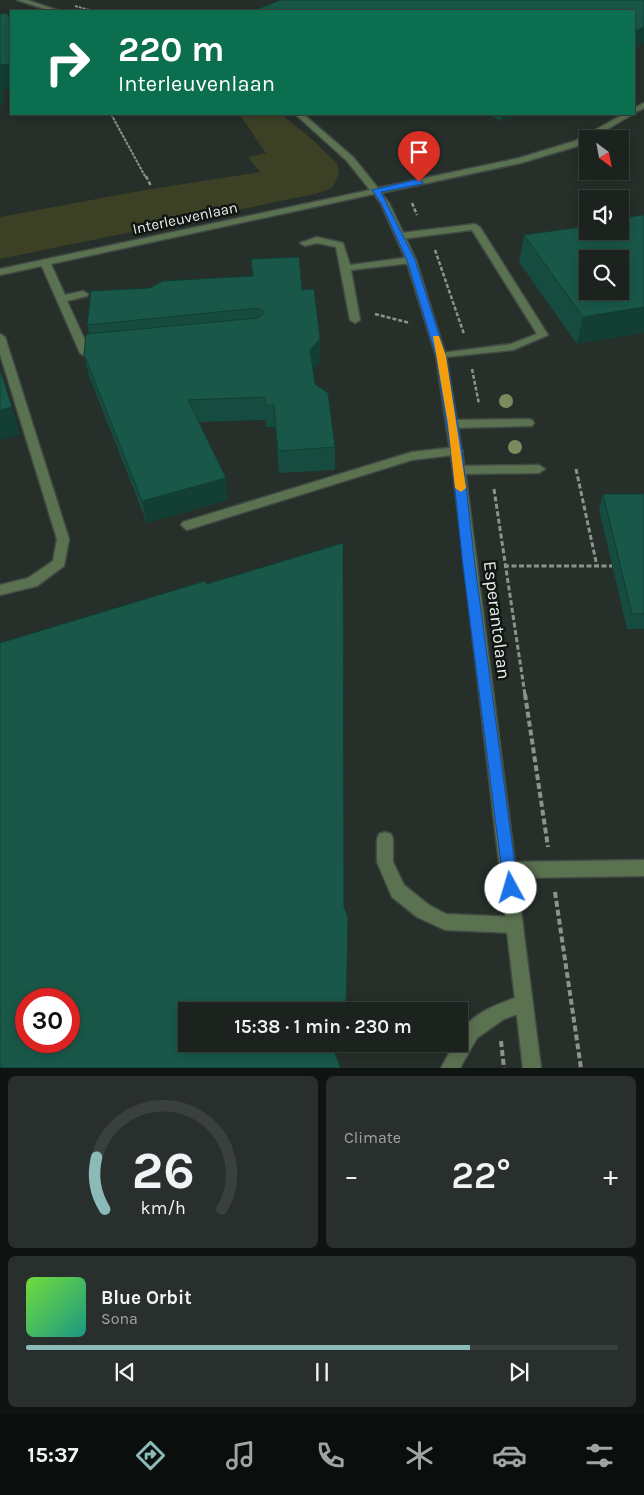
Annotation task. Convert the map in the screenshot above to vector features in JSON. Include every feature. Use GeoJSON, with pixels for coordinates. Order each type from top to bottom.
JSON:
{"type":"FeatureCollection","features":[{"type":"Feature","properties":{"kind":"street"},"geometry":{"type":"LineString","coordinates":[[20,0],[54,10]]}},
{"type":"Feature","properties":{"kind":"street"},"geometry":{"type":"LineString","coordinates":[[300,115],[351,160],[376,190]]}},
{"type":"Feature","properties":{"kind":"street","name":"Interleuvenlaan"},"geometry":{"type":"LineString","coordinates":[[0,272],[521,160],[578,143],[627,115]]}},
{"type":"Feature","properties":{"kind":"street","name":"Esperantolaan"},"geometry":{"type":"LineString","coordinates":[[376,190],[401,236],[411,260],[441,356],[459,470],[469,566],[509,870],[532,1068]]}},
{"type":"Feature","properties":{"kind":"street"},"geometry":{"type":"LineString","coordinates":[[401,236],[475,227],[542,335],[512,347],[441,356]]}},
{"type":"Feature","properties":{"kind":"street"},"geometry":{"type":"LineString","coordinates":[[305,243],[317,240],[331,241],[340,245],[355,320]]}},
{"type":"Feature","properties":{"kind":"street"},"geometry":{"type":"LineString","coordinates":[[346,268],[411,260]]}},
{"type":"Feature","properties":{"kind":"street"},"geometry":{"type":"LineString","coordinates":[[45,262],[85,353],[114,350]]}},
{"type":"Feature","properties":{"kind":"street"},"geometry":{"type":"LineString","coordinates":[[61,299],[83,294]]}},
{"type":"Feature","properties":{"kind":"street"},"geometry":{"type":"LineString","coordinates":[[0,337],[63,539],[59,562],[32,582],[0,590]]}},
{"type":"Feature","properties":{"kind":"street"},"geometry":{"type":"LineString","coordinates":[[453,424],[528,423]]}},
{"type":"Feature","properties":{"kind":"street"},"geometry":{"type":"LineString","coordinates":[[187,526],[412,456],[456,451]]}},
{"type":"Feature","properties":{"kind":"street"},"geometry":{"type":"LineString","coordinates":[[459,470],[539,469]]}},
{"type":"Feature","properties":{"kind":"street"},"geometry":{"type":"LineString","coordinates":[[385,839],[385,862],[398,891],[423,911],[445,922],[515,925]]}},
{"type":"Feature","properties":{"kind":"street"},"geometry":{"type":"LineString","coordinates":[[509,870],[644,868]]}},
{"type":"Feature","properties":{"kind":"street"},"geometry":{"type":"LineString","coordinates":[[450,1068],[470,1032],[499,1012],[524,1004]]}},
{"type":"Feature","properties":{"kind":"path"},"geometry":{"type":"LineString","coordinates":[[112,115],[151,186]]}},
{"type":"Feature","properties":{"kind":"path"},"geometry":{"type":"LineString","coordinates":[[353,307],[411,324]]}},
{"type":"Feature","properties":{"kind":"path"},"geometry":{"type":"LineString","coordinates":[[576,469],[596,566]]}},
{"type":"Feature","properties":{"kind":"path"},"geometry":{"type":"LineString","coordinates":[[581,1068],[504,566],[612,566]]}},
{"type":"Feature","properties":{"kind":"green space"},"geometry":{"type":"Polygon","coordinates":[[[240,115],[281,115],[305,133],[337,163],[339,174],[332,188],[315,194],[0,259],[0,217],[145,190],[260,172],[248,157],[266,153],[240,115]]]}},
{"type":"Feature","properties":{"kind":"building"},"geometry":{"type":"Polygon","coordinates":[[[281,0],[644,0],[644,27],[635,32],[635,10],[255,10],[281,0]]]}},
{"type":"Feature","properties":{"kind":"building"},"geometry":{"type":"Polygon","coordinates":[[[7,13],[10,18],[10,64],[0,65],[0,14],[7,13]]]}},
{"type":"Feature","properties":{"kind":"building"},"geometry":{"type":"Polygon","coordinates":[[[644,215],[644,307],[583,317],[524,235],[579,227],[579,240],[629,240],[629,217],[644,215]]]}},
{"type":"Feature","properties":{"kind":"building"},"geometry":{"type":"Polygon","coordinates":[[[299,257],[302,290],[314,289],[320,339],[310,350],[315,384],[328,393],[335,447],[278,451],[274,405],[265,405],[265,397],[188,400],[226,478],[142,501],[84,354],[86,334],[258,318],[265,312],[258,308],[87,325],[91,291],[150,288],[163,281],[253,276],[251,259],[299,257]]]}},
{"type":"Feature","properties":{"kind":"building"},"geometry":{"type":"Polygon","coordinates":[[[0,369],[12,407],[0,410],[0,369]]]}},
{"type":"Feature","properties":{"kind":"building"},"geometry":{"type":"Polygon","coordinates":[[[603,494],[644,494],[644,614],[632,614],[603,494]]]}},
{"type":"Feature","properties":{"kind":"building"},"geometry":{"type":"Polygon","coordinates":[[[343,543],[344,907],[348,917],[346,1002],[178,1002],[178,1052],[334,1052],[341,1068],[0,1068],[0,643],[205,581],[207,584],[343,543]]]}},
{"type":"Feature","properties":{"kind":"slow traffic"},"geometry":{"type":"LineString","coordinates":[[436,339],[441,356],[453,424],[461,488]]}},
{"type":"Feature","properties":{"kind":"route"},"geometry":{"type":"LineString","coordinates":[[419,182],[376,190],[385,203],[411,260],[441,356],[453,424],[469,566],[511,888]]}}]}
